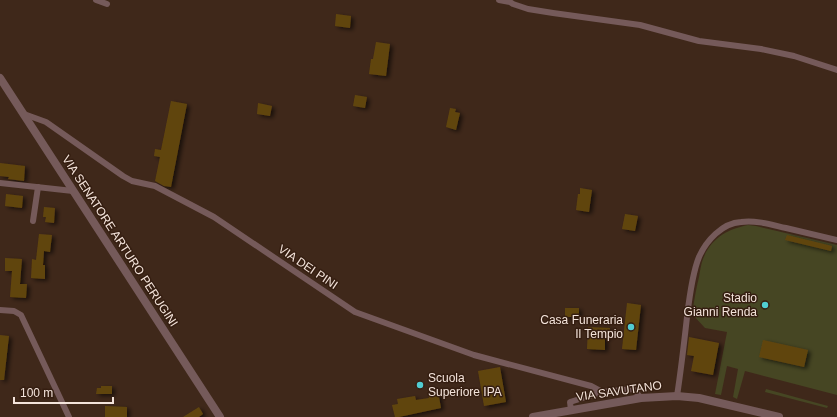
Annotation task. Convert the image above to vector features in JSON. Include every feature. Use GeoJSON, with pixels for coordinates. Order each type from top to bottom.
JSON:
{"type":"FeatureCollection","features":[{"type":"Feature","properties":{"kind":"street"},"geometry":{"type":"LineString","coordinates":[[96,0],[107,4]]}},
{"type":"Feature","properties":{"kind":"street"},"geometry":{"type":"LineString","coordinates":[[499,0],[553,13],[640,25],[699,40],[761,49],[794,56],[837,70]]}},
{"type":"Feature","properties":{"kind":"street","name":"VIA SENATORE ARTURO PERUGINI"},"geometry":{"type":"LineString","coordinates":[[0,78],[220,417]]}},
{"type":"Feature","properties":{"kind":"street","name":"VIA DEI PINI"},"geometry":{"type":"LineString","coordinates":[[24,114],[46,122],[132,181],[155,186],[214,217],[355,312],[474,355],[591,386],[602,392]]}},
{"type":"Feature","properties":{"kind":"street"},"geometry":{"type":"LineString","coordinates":[[0,183],[73,191]]}},
{"type":"Feature","properties":{"kind":"street"},"geometry":{"type":"LineString","coordinates":[[33,221],[38,187]]}},
{"type":"Feature","properties":{"kind":"street"},"geometry":{"type":"LineString","coordinates":[[677,396],[688,309],[698,258],[703,248],[714,236],[734,223],[751,221],[837,240]]}},
{"type":"Feature","properties":{"kind":"street"},"geometry":{"type":"LineString","coordinates":[[0,310],[14,311],[21,315],[69,417]]}},
{"type":"Feature","properties":{"kind":"street"},"geometry":{"type":"LineString","coordinates":[[570,410],[570,402],[602,392],[633,389],[640,398]]}},
{"type":"Feature","properties":{"kind":"street","name":"VIA SAVUTANO"},"geometry":{"type":"LineString","coordinates":[[533,417],[640,398],[677,396],[700,398],[778,417]]}},
{"type":"Feature","properties":{"kind":"shaded area","name":"Stadio Gianni Renda"},"geometry":{"type":"Polygon","coordinates":[[[748,225],[837,245],[837,395],[745,371],[737,399],[733,397],[738,369],[727,366],[721,395],[715,394],[727,332],[705,328],[692,314],[696,291],[702,261],[711,245],[715,240],[727,232],[748,225]]]}},
{"type":"Feature","properties":{"kind":"shaded area"},"geometry":{"type":"Polygon","coordinates":[[[766,389],[828,406],[827,408],[765,392],[766,389]]]}},
{"type":"Feature","properties":{"kind":"building"},"geometry":{"type":"Polygon","coordinates":[[[336,14],[351,16],[350,28],[335,26],[336,14]]]}},
{"type":"Feature","properties":{"kind":"building"},"geometry":{"type":"Polygon","coordinates":[[[376,42],[390,44],[386,76],[369,74],[371,59],[373,59],[376,42]]]}},
{"type":"Feature","properties":{"kind":"building"},"geometry":{"type":"Polygon","coordinates":[[[355,95],[367,97],[365,108],[353,106],[355,95]]]}},
{"type":"Feature","properties":{"kind":"building"},"geometry":{"type":"Polygon","coordinates":[[[171,101],[187,104],[171,187],[164,186],[155,181],[160,157],[154,156],[155,149],[161,150],[171,101]]]}},
{"type":"Feature","properties":{"kind":"building"},"geometry":{"type":"Polygon","coordinates":[[[258,103],[272,106],[270,116],[257,114],[258,103]]]}},
{"type":"Feature","properties":{"kind":"building"},"geometry":{"type":"Polygon","coordinates":[[[450,108],[456,109],[455,112],[460,113],[456,130],[446,127],[450,108]]]}},
{"type":"Feature","properties":{"kind":"building"},"geometry":{"type":"Polygon","coordinates":[[[0,163],[25,166],[24,181],[8,179],[9,177],[0,176],[0,163]]]}},
{"type":"Feature","properties":{"kind":"building"},"geometry":{"type":"Polygon","coordinates":[[[580,188],[592,190],[589,212],[576,210],[580,188]]]}},
{"type":"Feature","properties":{"kind":"building"},"geometry":{"type":"Polygon","coordinates":[[[6,194],[23,196],[22,208],[5,206],[6,194]]]}},
{"type":"Feature","properties":{"kind":"building"},"geometry":{"type":"Polygon","coordinates":[[[44,207],[55,208],[54,223],[45,222],[46,217],[43,217],[44,207]]]}},
{"type":"Feature","properties":{"kind":"building"},"geometry":{"type":"Polygon","coordinates":[[[625,214],[638,216],[635,231],[622,229],[625,214]]]}},
{"type":"Feature","properties":{"kind":"building"},"geometry":{"type":"Polygon","coordinates":[[[39,234],[52,235],[50,252],[44,251],[43,265],[45,265],[45,279],[31,278],[32,259],[36,260],[39,234]]]}},
{"type":"Feature","properties":{"kind":"building"},"geometry":{"type":"Polygon","coordinates":[[[787,235],[832,246],[831,251],[785,240],[787,235]]]}},
{"type":"Feature","properties":{"kind":"building"},"geometry":{"type":"Polygon","coordinates":[[[5,258],[22,259],[20,284],[27,284],[26,298],[10,297],[12,271],[5,271],[5,258]]]}},
{"type":"Feature","properties":{"kind":"building","name":"Casa Funeraria Il Tempio"},"geometry":{"type":"Polygon","coordinates":[[[627,303],[641,305],[636,350],[622,349],[627,303]]]}},
{"type":"Feature","properties":{"kind":"building"},"geometry":{"type":"Polygon","coordinates":[[[565,308],[579,308],[579,317],[565,317],[565,308]]]}},
{"type":"Feature","properties":{"kind":"building"},"geometry":{"type":"Polygon","coordinates":[[[588,327],[610,328],[609,337],[605,337],[605,350],[587,349],[588,327]]]}},
{"type":"Feature","properties":{"kind":"building"},"geometry":{"type":"Polygon","coordinates":[[[0,335],[9,336],[4,380],[0,380],[0,335]]]}},
{"type":"Feature","properties":{"kind":"building"},"geometry":{"type":"Polygon","coordinates":[[[689,337],[719,343],[713,375],[691,371],[694,356],[687,355],[689,337]]]}},
{"type":"Feature","properties":{"kind":"building"},"geometry":{"type":"Polygon","coordinates":[[[763,340],[808,350],[804,367],[759,357],[763,340]]]}},
{"type":"Feature","properties":{"kind":"building"},"geometry":{"type":"Polygon","coordinates":[[[500,367],[506,402],[484,406],[478,371],[500,367]]]}},
{"type":"Feature","properties":{"kind":"building"},"geometry":{"type":"Polygon","coordinates":[[[101,386],[112,386],[112,394],[96,394],[97,388],[101,388],[101,386]]]}},
{"type":"Feature","properties":{"kind":"building"},"geometry":{"type":"Polygon","coordinates":[[[438,391],[441,408],[395,417],[392,405],[398,404],[397,399],[415,396],[416,400],[429,398],[428,393],[438,391]]]}},
{"type":"Feature","properties":{"kind":"building"},"geometry":{"type":"Polygon","coordinates":[[[105,406],[127,407],[127,417],[105,417],[105,406]]]}},
{"type":"Feature","properties":{"kind":"building"},"geometry":{"type":"Polygon","coordinates":[[[199,407],[203,414],[199,417],[183,417],[199,407]]]}},
{"type":"Feature","properties":{"kind":"place","name":"Stadio Gianni Renda"},"geometry":{"type":"Point","coordinates":[765,305]}},
{"type":"Feature","properties":{"kind":"place","name":"Casa Funeraria Il Tempio"},"geometry":{"type":"Point","coordinates":[631,327]}},
{"type":"Feature","properties":{"kind":"place","name":"Scuola Superiore IPA"},"geometry":{"type":"Point","coordinates":[420,385]}}]}
